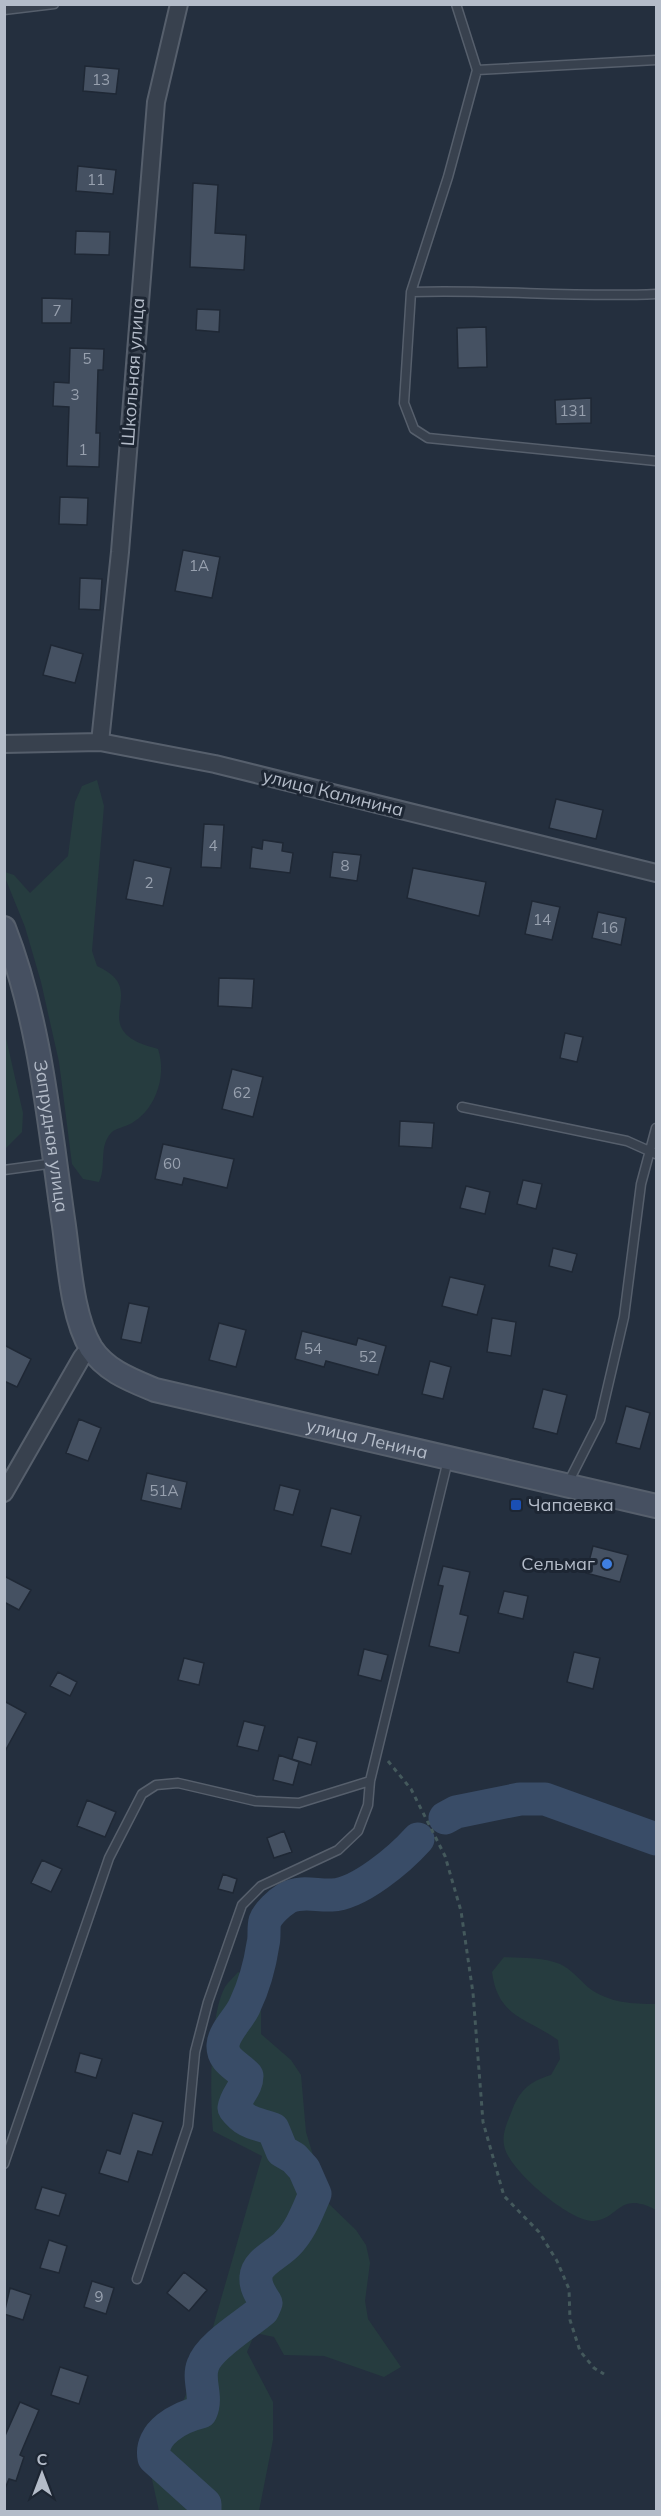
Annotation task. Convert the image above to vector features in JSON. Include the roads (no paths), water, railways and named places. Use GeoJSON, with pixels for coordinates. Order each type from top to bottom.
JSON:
{"type":"FeatureCollection","features":[{"type":"Feature","properties":{"kind":"street","name":"Школьная улица"},"geometry":{"type":"LineString","coordinates":[[100,742],[120,552],[156,102],[180,4]]}},
{"type":"Feature","properties":{"kind":"street","name":"улица Калинина"},"geometry":{"type":"LineString","coordinates":[[4,744],[100,742],[215,764],[657,873]]}},
{"type":"Feature","properties":{"kind":"street","name":"Запрудная улица"},"geometry":{"type":"LineString","coordinates":[[4,928],[29,1009],[74,1292],[91,1347]]}},
{"type":"Feature","properties":{"kind":"street","name":"улица Ленина"},"geometry":{"type":"LineString","coordinates":[[91,1347],[103,1363],[124,1377],[155,1390],[448,1460],[657,1506]]}},
{"type":"Feature","properties":{"kind":"street"},"geometry":{"type":"LineString","coordinates":[[4,1493],[82,1357],[91,1347]]}},
{"type":"Feature","properties":{"kind":"lane"},"geometry":{"type":"LineString","coordinates":[[4,10],[54,4]]}},
{"type":"Feature","properties":{"kind":"lane"},"geometry":{"type":"LineString","coordinates":[[456,4],[477,70],[448,177],[411,292],[404,403],[414,429],[428,438],[657,461]]}},
{"type":"Feature","properties":{"kind":"lane"},"geometry":{"type":"LineString","coordinates":[[477,70],[657,60]]}},
{"type":"Feature","properties":{"kind":"lane"},"geometry":{"type":"LineString","coordinates":[[411,292],[468,290],[565,295],[657,294]]}},
{"type":"Feature","properties":{"kind":"lane"},"geometry":{"type":"LineString","coordinates":[[462,1107],[627,1141],[653,1152]]}},
{"type":"Feature","properties":{"kind":"lane"},"geometry":{"type":"LineString","coordinates":[[566,1486],[600,1420],[624,1317],[641,1184],[653,1152],[657,1128]]}},
{"type":"Feature","properties":{"kind":"lane"},"geometry":{"type":"LineString","coordinates":[[4,1170],[55,1162]]}},
{"type":"Feature","properties":{"kind":"lane"},"geometry":{"type":"LineString","coordinates":[[137,2279],[188,2126],[195,2052],[208,2002],[242,1905],[261,1886],[338,1850],[358,1831],[368,1805],[370,1781],[448,1460]]}},
{"type":"Feature","properties":{"kind":"lane"},"geometry":{"type":"LineString","coordinates":[[4,2164],[109,1858],[142,1794],[156,1785],[178,1783],[255,1801],[299,1803],[370,1781]]}},
{"type":"Feature","properties":{"kind":"waterway"},"geometry":{"type":"LineString","coordinates":[[445,1818],[456,1812],[520,1799],[545,1799],[656,1839]]}},
{"type":"Feature","properties":{"kind":"waterway"},"geometry":{"type":"LineString","coordinates":[[205,2512],[205,2504],[154,2458],[156,2441],[176,2422],[201,2412],[203,2365],[220,2343],[263,2310],[266,2303],[256,2284],[257,2272],[292,2239],[315,2194],[304,2169],[294,2158],[282,2151],[273,2129],[247,2120],[234,2108],[247,2076],[225,2055],[224,2040],[243,2010],[251,1990],[262,1952],[265,1921],[274,1908],[292,1896],[332,1895],[354,1889],[390,1865],[418,1839]]}},
{"type":"Feature","properties":{"kind":"place","name":"Чапаевка"},"geometry":{"type":"Point","coordinates":[516,1505]}},
{"type":"Feature","properties":{"kind":"place","name":"Сельмаг"},"geometry":{"type":"Point","coordinates":[607,1564]}}]}
